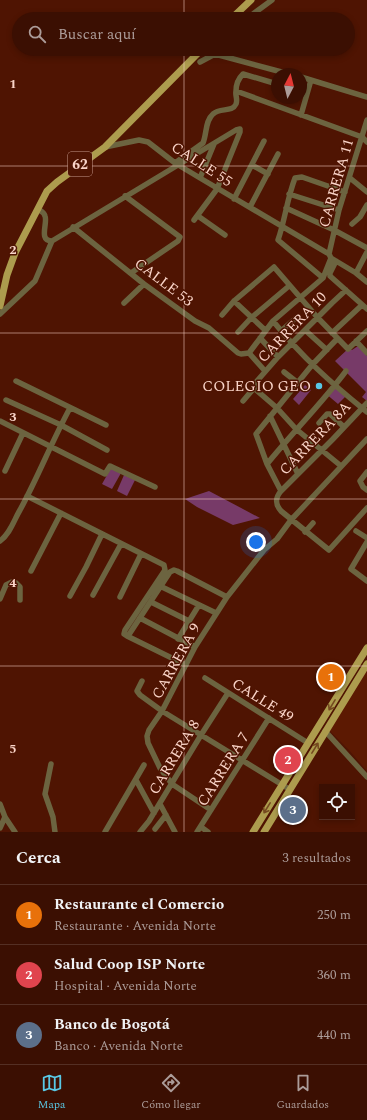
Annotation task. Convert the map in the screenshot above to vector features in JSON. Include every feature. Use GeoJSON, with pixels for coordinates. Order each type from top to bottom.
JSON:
{"type":"FeatureCollection","features":[{"type":"Feature","properties":{"kind":"main road"},"geometry":{"type":"LineString","coordinates":[[238,12],[251,0]]}},
{"type":"Feature","properties":{"kind":"main road","name":"62"},"geometry":{"type":"LineString","coordinates":[[0,306],[7,274],[15,253],[47,191],[105,146],[195,56]]}},
{"type":"Feature","properties":{"kind":"main road"},"geometry":{"type":"LineString","coordinates":[[253,832],[367,648]]}},
{"type":"Feature","properties":{"kind":"main road"},"geometry":{"type":"LineString","coordinates":[[264,832],[367,664]]}},
{"type":"Feature","properties":{"kind":"street"},"geometry":{"type":"LineString","coordinates":[[256,12],[272,0]]}},
{"type":"Feature","properties":{"kind":"street"},"geometry":{"type":"LineString","coordinates":[[200,62],[211,56]]}},
{"type":"Feature","properties":{"kind":"street"},"geometry":{"type":"LineString","coordinates":[[222,56],[271,69]]}},
{"type":"Feature","properties":{"kind":"street"},"geometry":{"type":"LineString","coordinates":[[177,164],[203,143],[208,123],[213,114],[219,110],[227,110],[234,107],[237,99],[236,91],[240,77],[243,74],[271,82]]}},
{"type":"Feature","properties":{"kind":"street"},"geometry":{"type":"LineString","coordinates":[[307,79],[367,97]]}},
{"type":"Feature","properties":{"kind":"street"},"geometry":{"type":"LineString","coordinates":[[307,87],[311,80]]}},
{"type":"Feature","properties":{"kind":"street"},"geometry":{"type":"LineString","coordinates":[[236,91],[362,137],[367,142]]}},
{"type":"Feature","properties":{"kind":"street"},"geometry":{"type":"LineString","coordinates":[[301,115],[302,104]]}},
{"type":"Feature","properties":{"kind":"street","name":"CARRERA 11"},"geometry":{"type":"LineString","coordinates":[[248,353],[273,321],[323,278],[332,258],[334,230],[367,120]]}},
{"type":"Feature","properties":{"kind":"street"},"geometry":{"type":"LineString","coordinates":[[0,314],[35,281],[52,241],[177,164],[240,129],[217,189],[196,218],[224,236]]}},
{"type":"Feature","properties":{"kind":"street","name":"CALLE 55"},"geometry":{"type":"LineString","coordinates":[[105,146],[143,140],[148,142],[177,164],[234,199],[283,226],[356,273],[367,282]]}},
{"type":"Feature","properties":{"kind":"street"},"geometry":{"type":"LineString","coordinates":[[234,199],[264,141]]}},
{"type":"Feature","properties":{"kind":"street"},"geometry":{"type":"LineString","coordinates":[[200,178],[214,144]]}},
{"type":"Feature","properties":{"kind":"street"},"geometry":{"type":"LineString","coordinates":[[250,207],[278,154]]}},
{"type":"Feature","properties":{"kind":"street"},"geometry":{"type":"LineString","coordinates":[[252,165],[268,174]]}},
{"type":"Feature","properties":{"kind":"street"},"geometry":{"type":"LineString","coordinates":[[323,278],[278,240],[283,226],[289,194],[295,178],[298,177],[345,192]]}},
{"type":"Feature","properties":{"kind":"street"},"geometry":{"type":"LineString","coordinates":[[350,178],[367,192]]}},
{"type":"Feature","properties":{"kind":"street"},"geometry":{"type":"LineString","coordinates":[[289,194],[340,210]]}},
{"type":"Feature","properties":{"kind":"street"},"geometry":{"type":"LineString","coordinates":[[126,196],[180,237],[178,241],[131,273]]}},
{"type":"Feature","properties":{"kind":"street"},"geometry":{"type":"LineString","coordinates":[[352,224],[360,217],[367,205]]}},
{"type":"Feature","properties":{"kind":"street"},"geometry":{"type":"LineString","coordinates":[[286,208],[334,230],[367,248]]}},
{"type":"Feature","properties":{"kind":"street"},"geometry":{"type":"LineString","coordinates":[[38,209],[45,214],[44,235],[46,240],[49,242],[52,241]]}},
{"type":"Feature","properties":{"kind":"street","name":"CALLE 53"},"geometry":{"type":"LineString","coordinates":[[73,227],[144,284],[195,321],[205,325],[236,351],[241,354],[248,353]]}},
{"type":"Feature","properties":{"kind":"street"},"geometry":{"type":"LineString","coordinates":[[356,273],[367,252]]}},
{"type":"Feature","properties":{"kind":"street"},"geometry":{"type":"LineString","coordinates":[[332,258],[330,276],[367,309]]}},
{"type":"Feature","properties":{"kind":"street"},"geometry":{"type":"LineString","coordinates":[[222,315],[234,301],[274,267],[289,286],[348,349],[367,331]]}},
{"type":"Feature","properties":{"kind":"street"},"geometry":{"type":"LineString","coordinates":[[124,303],[144,284]]}},
{"type":"Feature","properties":{"kind":"street"},"geometry":{"type":"LineString","coordinates":[[238,332],[251,318],[289,286]]}},
{"type":"Feature","properties":{"kind":"street","name":"CARRERA 10"},"geometry":{"type":"LineString","coordinates":[[243,401],[278,356],[346,290]]}},
{"type":"Feature","properties":{"kind":"street"},"geometry":{"type":"LineString","coordinates":[[234,301],[265,330]]}},
{"type":"Feature","properties":{"kind":"street"},"geometry":{"type":"LineString","coordinates":[[332,333],[362,305]]}},
{"type":"Feature","properties":{"kind":"street"},"geometry":{"type":"LineString","coordinates":[[281,331],[297,317]]}},
{"type":"Feature","properties":{"kind":"street"},"geometry":{"type":"LineString","coordinates":[[273,321],[291,344],[312,365],[367,412]]}},
{"type":"Feature","properties":{"kind":"street"},"geometry":{"type":"LineString","coordinates":[[305,330],[327,350]]}},
{"type":"Feature","properties":{"kind":"street"},"geometry":{"type":"LineString","coordinates":[[260,338],[278,356]]}},
{"type":"Feature","properties":{"kind":"street"},"geometry":{"type":"LineString","coordinates":[[337,339],[312,365],[256,434],[267,464],[281,491],[277,495],[277,507],[305,532],[329,550],[367,508]]}},
{"type":"Feature","properties":{"kind":"street"},"geometry":{"type":"LineString","coordinates":[[356,341],[367,353]]}},
{"type":"Feature","properties":{"kind":"street"},"geometry":{"type":"LineString","coordinates":[[248,353],[265,371]]}},
{"type":"Feature","properties":{"kind":"street","name":"CARRERA 8A"},"geometry":{"type":"LineString","coordinates":[[267,464],[335,386],[346,371]]}},
{"type":"Feature","properties":{"kind":"street"},"geometry":{"type":"LineString","coordinates":[[284,372],[298,383]]}},
{"type":"Feature","properties":{"kind":"street"},"geometry":{"type":"LineString","coordinates":[[16,381],[106,425]]}},
{"type":"Feature","properties":{"kind":"street"},"geometry":{"type":"LineString","coordinates":[[254,388],[277,408],[296,429],[341,466]]}},
{"type":"Feature","properties":{"kind":"street"},"geometry":{"type":"LineString","coordinates":[[6,400],[61,425],[107,450]]}},
{"type":"Feature","properties":{"kind":"street","name":"CARRERA 8A"},"geometry":{"type":"LineString","coordinates":[[281,491],[367,403]]}},
{"type":"Feature","properties":{"kind":"street"},"geometry":{"type":"LineString","coordinates":[[0,541],[7,534],[27,496],[70,408]]}},
{"type":"Feature","properties":{"kind":"street"},"geometry":{"type":"LineString","coordinates":[[319,423],[327,414],[330,414],[344,427]]}},
{"type":"Feature","properties":{"kind":"street"},"geometry":{"type":"LineString","coordinates":[[270,416],[298,474]]}},
{"type":"Feature","properties":{"kind":"street"},"geometry":{"type":"LineString","coordinates":[[0,421],[105,474],[110,466],[155,487]]}},
{"type":"Feature","properties":{"kind":"street"},"geometry":{"type":"LineString","coordinates":[[5,471],[23,433]]}},
{"type":"Feature","properties":{"kind":"street"},"geometry":{"type":"LineString","coordinates":[[291,520],[367,439]]}},
{"type":"Feature","properties":{"kind":"street"},"geometry":{"type":"LineString","coordinates":[[367,472],[360,481],[363,488],[367,490]]}},
{"type":"Feature","properties":{"kind":"street"},"geometry":{"type":"LineString","coordinates":[[27,496],[164,565],[164,570],[125,630],[127,636],[186,665]]}},
{"type":"Feature","properties":{"kind":"street"},"geometry":{"type":"LineString","coordinates":[[31,571],[61,513]]}},
{"type":"Feature","properties":{"kind":"street","name":"CARRERA 9"},"geometry":{"type":"LineString","coordinates":[[172,784],[160,768],[150,749],[147,740],[149,730],[162,711],[195,647],[226,597],[250,566],[264,550],[277,539],[291,520]]}},
{"type":"Feature","properties":{"kind":"street"},"geometry":{"type":"LineString","coordinates":[[305,532],[313,523]]}},
{"type":"Feature","properties":{"kind":"street"},"geometry":{"type":"LineString","coordinates":[[356,531],[367,538]]}},
{"type":"Feature","properties":{"kind":"street"},"geometry":{"type":"LineString","coordinates":[[70,596],[102,534]]}},
{"type":"Feature","properties":{"kind":"street"},"geometry":{"type":"LineString","coordinates":[[367,542],[351,569],[367,581]]}},
{"type":"Feature","properties":{"kind":"street"},"geometry":{"type":"LineString","coordinates":[[93,595],[121,544]]}},
{"type":"Feature","properties":{"kind":"street"},"geometry":{"type":"LineString","coordinates":[[120,597],[141,554]]}},
{"type":"Feature","properties":{"kind":"street"},"geometry":{"type":"LineString","coordinates":[[127,633],[140,618],[170,572],[174,570],[226,597]]}},
{"type":"Feature","properties":{"kind":"street"},"geometry":{"type":"LineString","coordinates":[[0,599],[6,585],[12,582],[20,587],[20,600]]}},
{"type":"Feature","properties":{"kind":"street"},"geometry":{"type":"LineString","coordinates":[[162,586],[216,613]]}},
{"type":"Feature","properties":{"kind":"street"},"geometry":{"type":"LineString","coordinates":[[151,602],[189,621]]}},
{"type":"Feature","properties":{"kind":"street"},"geometry":{"type":"LineString","coordinates":[[178,639],[199,605]]}},
{"type":"Feature","properties":{"kind":"street"},"geometry":{"type":"LineString","coordinates":[[140,618],[195,647]]}},
{"type":"Feature","properties":{"kind":"street","name":"CALLE 49"},"geometry":{"type":"LineString","coordinates":[[205,678],[308,743]]}},
{"type":"Feature","properties":{"kind":"street"},"geometry":{"type":"LineString","coordinates":[[142,681],[137,691],[138,694],[162,711],[289,789]]}},
{"type":"Feature","properties":{"kind":"street","name":"CARRERA 8"},"geometry":{"type":"LineString","coordinates":[[140,832],[160,804],[228,693]]}},
{"type":"Feature","properties":{"kind":"street","name":"CARRERA 7"},"geometry":{"type":"LineString","coordinates":[[199,830],[269,718]]}},
{"type":"Feature","properties":{"kind":"street"},"geometry":{"type":"LineString","coordinates":[[325,731],[367,777]]}},
{"type":"Feature","properties":{"kind":"street"},"geometry":{"type":"LineString","coordinates":[[51,764],[45,794],[53,817],[55,832]]}},
{"type":"Feature","properties":{"kind":"street"},"geometry":{"type":"LineString","coordinates":[[105,832],[144,765]]}},
{"type":"Feature","properties":{"kind":"street"},"geometry":{"type":"LineString","coordinates":[[136,780],[154,813]]}},
{"type":"Feature","properties":{"kind":"street"},"geometry":{"type":"LineString","coordinates":[[172,784],[211,810]]}},
{"type":"Feature","properties":{"kind":"street"},"geometry":{"type":"LineString","coordinates":[[0,804],[5,817],[15,832]]}},
{"type":"Feature","properties":{"kind":"street"},"geometry":{"type":"LineString","coordinates":[[160,804],[175,832]]}},
{"type":"Feature","properties":{"kind":"street"},"geometry":{"type":"LineString","coordinates":[[149,821],[156,831],[166,815]]}},
{"type":"Feature","properties":{"kind":"street"},"geometry":{"type":"LineString","coordinates":[[0,828],[5,817]]}},
{"type":"Feature","properties":{"kind":"street"},"geometry":{"type":"LineString","coordinates":[[199,830],[208,832]]}},
{"type":"Feature","properties":{"kind":"shaded area"},"geometry":{"type":"Polygon","coordinates":[[[358,346],[367,356],[367,401],[362,397],[366,392],[335,361],[349,348],[352,350],[358,346]]]}},
{"type":"Feature","properties":{"kind":"shaded area"},"geometry":{"type":"Polygon","coordinates":[[[305,385],[311,390],[299,405],[293,399],[305,385]]]}},
{"type":"Feature","properties":{"kind":"shaded area"},"geometry":{"type":"Polygon","coordinates":[[[335,386],[346,396],[338,404],[325,393],[335,386]]]}},
{"type":"Feature","properties":{"kind":"shaded area"},"geometry":{"type":"Polygon","coordinates":[[[111,468],[121,473],[112,489],[102,484],[111,468]]]}},
{"type":"Feature","properties":{"kind":"shaded area"},"geometry":{"type":"Polygon","coordinates":[[[124,475],[135,480],[127,496],[117,491],[124,475]]]}},
{"type":"Feature","properties":{"kind":"shaded area"},"geometry":{"type":"Polygon","coordinates":[[[209,491],[260,518],[233,525],[197,507],[185,499],[209,491]]]}},
{"type":"Feature","properties":{"kind":"shaded area"},"geometry":{"type":"Polygon","coordinates":[[[367,669],[367,771],[328,729],[367,669]]]}},
{"type":"Feature","properties":{"kind":"place","name":"COLEGIO GEO"},"geometry":{"type":"Point","coordinates":[319,386]}},
{"type":"Feature","properties":{"kind":"place","name":"Restaurante el Comercio"},"geometry":{"type":"Point","coordinates":[331,677]}},
{"type":"Feature","properties":{"kind":"place","name":"Salud Coop ISP Norte"},"geometry":{"type":"Point","coordinates":[288,760]}},
{"type":"Feature","properties":{"kind":"place","name":"Banco de Bogotá"},"geometry":{"type":"Point","coordinates":[293,810]}}]}
